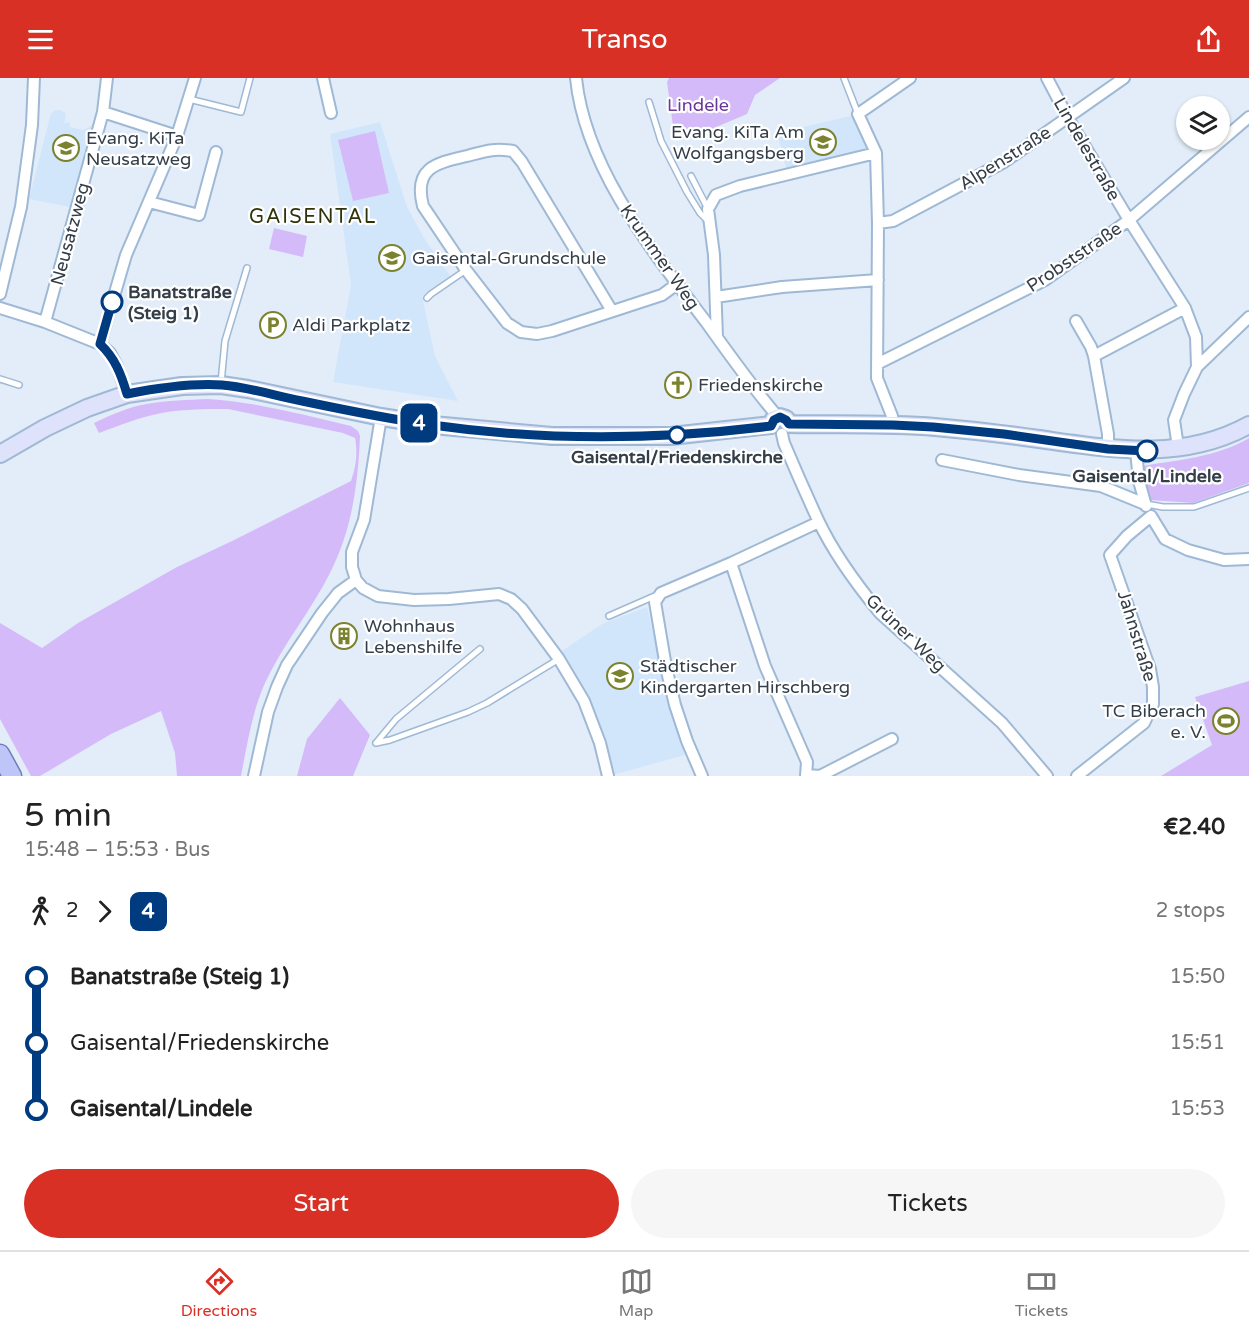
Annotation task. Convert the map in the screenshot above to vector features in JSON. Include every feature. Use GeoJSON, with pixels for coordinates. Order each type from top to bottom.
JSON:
{"type":"FeatureCollection","features":[{"type":"Feature","properties":{"kind":"main road"},"geometry":{"type":"LineString","coordinates":[[0,454],[45,428],[87,408],[127,394],[182,386],[221,385],[381,417],[443,426],[552,436],[671,436],[780,425],[893,425],[1004,434],[1136,451],[1178,447],[1207,441],[1232,434],[1249,425]]}},
{"type":"Feature","properties":{"kind":"main road"},"geometry":{"type":"LineString","coordinates":[[0,754],[12,776]]}},
{"type":"Feature","properties":{"kind":"street"},"geometry":{"type":"LineString","coordinates":[[0,294],[21,207],[32,125],[34,78]]}},
{"type":"Feature","properties":{"kind":"street","name":"Neusatzweg"},"geometry":{"type":"LineString","coordinates":[[45,322],[103,112],[107,78]]}},
{"type":"Feature","properties":{"kind":"street"},"geometry":{"type":"LineString","coordinates":[[100,344],[126,255],[177,136],[195,78]]}},
{"type":"Feature","properties":{"kind":"street"},"geometry":{"type":"LineString","coordinates":[[322,78],[331,113]]}},
{"type":"Feature","properties":{"kind":"street","name":"Krummer Weg"},"geometry":{"type":"LineString","coordinates":[[576,78],[593,146],[625,208],[677,284],[780,425]]}},
{"type":"Feature","properties":{"kind":"street"},"geometry":{"type":"LineString","coordinates":[[893,425],[892,416],[877,378],[876,153],[858,114],[910,78]]}},
{"type":"Feature","properties":{"kind":"street","name":"Lindelestraße"},"geometry":{"type":"LineString","coordinates":[[1047,78],[1068,118],[1129,220],[1185,308],[1196,337],[1197,367],[1174,420],[1178,447]]}},
{"type":"Feature","properties":{"kind":"street","name":"Alpenstraße"},"geometry":{"type":"LineString","coordinates":[[878,224],[893,221],[1004,162],[1124,78]]}},
{"type":"Feature","properties":{"kind":"street"},"geometry":{"type":"LineString","coordinates":[[103,112],[177,136]]}},
{"type":"Feature","properties":{"kind":"street","name":"Probststraße"},"geometry":{"type":"LineString","coordinates":[[877,364],[1045,280],[1129,220],[1249,117]]}},
{"type":"Feature","properties":{"kind":"street"},"geometry":{"type":"LineString","coordinates":[[612,311],[522,162],[513,151],[497,148],[439,163],[430,168],[422,181],[420,194],[423,206],[466,270],[507,323],[521,332],[537,334],[552,331],[662,295],[677,284]]}},
{"type":"Feature","properties":{"kind":"street"},"geometry":{"type":"LineString","coordinates":[[149,202],[199,215],[216,152]]}},
{"type":"Feature","properties":{"kind":"street"},"geometry":{"type":"LineString","coordinates":[[717,337],[714,255],[708,209],[716,195],[740,186],[876,153]]}},
{"type":"Feature","properties":{"kind":"street"},"geometry":{"type":"LineString","coordinates":[[716,297],[782,287],[878,280]]}},
{"type":"Feature","properties":{"kind":"street"},"geometry":{"type":"LineString","coordinates":[[0,308],[45,322],[100,344],[110,353],[127,394]]}},
{"type":"Feature","properties":{"kind":"street"},"geometry":{"type":"LineString","coordinates":[[1094,356],[1185,308]]}},
{"type":"Feature","properties":{"kind":"street"},"geometry":{"type":"LineString","coordinates":[[1197,367],[1249,317]]}},
{"type":"Feature","properties":{"kind":"street"},"geometry":{"type":"LineString","coordinates":[[1076,321],[1094,356],[1108,434],[1108,449]]}},
{"type":"Feature","properties":{"kind":"street"},"geometry":{"type":"LineString","coordinates":[[381,417],[363,520],[352,552],[352,567],[356,580],[363,588],[378,596],[414,600],[499,594],[511,599],[522,609],[560,658],[584,701],[600,743],[608,776]]}},
{"type":"Feature","properties":{"kind":"street","name":"Grüner Weg"},"geometry":{"type":"LineString","coordinates":[[780,425],[784,443],[819,522],[867,597],[880,613],[1002,723],[1047,776]]}},
{"type":"Feature","properties":{"kind":"street"},"geometry":{"type":"LineString","coordinates":[[1136,451],[1139,481],[1145,504],[1165,539],[1188,550],[1224,560],[1249,559]]}},
{"type":"Feature","properties":{"kind":"street"},"geometry":{"type":"LineString","coordinates":[[942,460],[1019,475],[1101,486],[1145,504]]}},
{"type":"Feature","properties":{"kind":"street","name":"Jahnstraße"},"geometry":{"type":"LineString","coordinates":[[1077,776],[1144,723],[1153,704],[1150,669],[1110,555],[1127,536],[1151,516]]}},
{"type":"Feature","properties":{"kind":"street"},"geometry":{"type":"LineString","coordinates":[[702,776],[675,705],[655,602],[661,593],[819,522]]}},
{"type":"Feature","properties":{"kind":"street"},"geometry":{"type":"LineString","coordinates":[[731,563],[765,666],[807,762],[807,775],[820,776],[892,739]]}},
{"type":"Feature","properties":{"kind":"street"},"geometry":{"type":"LineString","coordinates":[[254,776],[268,712],[287,665],[338,593],[356,580]]}},
{"type":"Feature","properties":{"kind":"lane"},"geometry":{"type":"LineString","coordinates":[[189,99],[241,112],[250,78]]}},
{"type":"Feature","properties":{"kind":"lane"},"geometry":{"type":"LineString","coordinates":[[844,78],[858,114]]}},
{"type":"Feature","properties":{"kind":"lane"},"geometry":{"type":"LineString","coordinates":[[649,102],[661,141],[691,199],[700,213],[710,222]]}},
{"type":"Feature","properties":{"kind":"lane"},"geometry":{"type":"LineString","coordinates":[[691,176],[708,209]]}},
{"type":"Feature","properties":{"kind":"lane"},"geometry":{"type":"LineString","coordinates":[[221,385],[225,341],[247,268]]}},
{"type":"Feature","properties":{"kind":"lane"},"geometry":{"type":"LineString","coordinates":[[427,298],[466,270]]}},
{"type":"Feature","properties":{"kind":"lane"},"geometry":{"type":"LineString","coordinates":[[0,379],[19,385]]}},
{"type":"Feature","properties":{"kind":"lane"},"geometry":{"type":"LineString","coordinates":[[1145,504],[1163,507],[1194,507],[1249,488]]}},
{"type":"Feature","properties":{"kind":"lane"},"geometry":{"type":"LineString","coordinates":[[609,616],[661,593]]}},
{"type":"Feature","properties":{"kind":"lane"},"geometry":{"type":"LineString","coordinates":[[480,649],[396,719],[376,743],[468,712],[487,703],[560,658]]}},
{"type":"Feature","properties":{"kind":"shaded area","name":"Evang. KiTa Neusatzweg"},"geometry":{"type":"Polygon","coordinates":[[[56,110],[66,113],[64,125],[66,122],[70,123],[70,127],[84,130],[92,125],[97,126],[86,166],[81,167],[70,207],[29,199],[51,113],[56,110]]]}},
{"type":"Feature","properties":{"kind":"shaded area","name":"Evang. KiTa Am Wolfgangsberg"},"geometry":{"type":"Polygon","coordinates":[[[855,115],[872,151],[787,171],[777,133],[855,115]]]}},
{"type":"Feature","properties":{"kind":"shaded area","name":"Gaisental-Grundschule"},"geometry":{"type":"Polygon","coordinates":[[[380,122],[407,207],[424,238],[451,277],[422,296],[435,356],[458,401],[333,382],[351,285],[330,134],[380,122]]]}},
{"type":"Feature","properties":{"kind":"shaded area","name":"Städtischer Kindergarten Hirschberg"},"geometry":{"type":"Polygon","coordinates":[[[647,607],[677,733],[685,755],[613,775],[590,700],[562,651],[602,624],[647,607]]]}},
{"type":"Feature","properties":{"kind":"green space","name":"Lindele"},"geometry":{"type":"Polygon","coordinates":[[[669,78],[780,78],[755,95],[747,114],[688,139],[673,126],[667,82],[669,78]]]}},
{"type":"Feature","properties":{"kind":"green space"},"geometry":{"type":"Polygon","coordinates":[[[375,131],[389,193],[353,201],[338,140],[375,131]]]}},
{"type":"Feature","properties":{"kind":"green space"},"geometry":{"type":"Polygon","coordinates":[[[274,228],[307,236],[303,257],[269,249],[274,228]]]}},
{"type":"Feature","properties":{"kind":"green space"},"geometry":{"type":"Polygon","coordinates":[[[208,399],[298,413],[351,426],[358,431],[360,436],[358,472],[344,540],[330,573],[280,655],[260,694],[241,776],[177,776],[175,753],[161,711],[111,734],[40,776],[31,776],[0,719],[0,623],[42,648],[78,623],[177,567],[351,481],[356,460],[355,438],[343,433],[228,409],[166,412],[99,433],[94,423],[140,405],[208,399]]]}},
{"type":"Feature","properties":{"kind":"green space"},"geometry":{"type":"Polygon","coordinates":[[[1249,438],[1249,483],[1193,503],[1150,500],[1142,466],[1211,454],[1249,438]]]}},
{"type":"Feature","properties":{"kind":"green space","name":"TC Biberach e. V."},"geometry":{"type":"Polygon","coordinates":[[[1249,681],[1249,776],[1161,776],[1212,745],[1195,697],[1249,681]]]}},
{"type":"Feature","properties":{"kind":"green space"},"geometry":{"type":"Polygon","coordinates":[[[340,698],[370,735],[353,776],[297,776],[307,739],[340,698]]]}},
{"type":"Feature","properties":{"kind":"bus line","name":"4"},"geometry":{"type":"LineString","coordinates":[[112,302],[100,344],[110,353],[122,376],[127,394],[182,386],[221,385],[381,417],[433,425],[552,436],[671,436],[771,426],[772,422],[780,417],[789,424],[933,427],[1004,434],[1108,449],[1147,451]]}},
{"type":"Feature","properties":{"kind":"place","name":"Evang. KiTa Am Wolfgangsberg"},"geometry":{"type":"Point","coordinates":[823,142]}},
{"type":"Feature","properties":{"kind":"place","name":"Evang. KiTa Neusatzweg"},"geometry":{"type":"Point","coordinates":[66,148]}},
{"type":"Feature","properties":{"kind":"place","name":"Gaisental-Grundschule"},"geometry":{"type":"Point","coordinates":[392,258]}},
{"type":"Feature","properties":{"kind":"place","name":"Banatstraße (Steig 1)"},"geometry":{"type":"Point","coordinates":[112,302]}},
{"type":"Feature","properties":{"kind":"place","name":"Aldi Parkplatz"},"geometry":{"type":"Point","coordinates":[273,325]}},
{"type":"Feature","properties":{"kind":"place","name":"Friedenskirche"},"geometry":{"type":"Point","coordinates":[678,385]}},
{"type":"Feature","properties":{"kind":"place","name":"Gaisental/Friedenskirche"},"geometry":{"type":"Point","coordinates":[677,435]}},
{"type":"Feature","properties":{"kind":"place","name":"Gaisental/Lindele"},"geometry":{"type":"Point","coordinates":[1147,451]}},
{"type":"Feature","properties":{"kind":"place","name":"Wohnhaus Lebenshilfe"},"geometry":{"type":"Point","coordinates":[344,636]}},
{"type":"Feature","properties":{"kind":"place","name":"Städtischer Kindergarten Hirschberg"},"geometry":{"type":"Point","coordinates":[620,676]}},
{"type":"Feature","properties":{"kind":"place","name":"TC Biberach e. V."},"geometry":{"type":"Point","coordinates":[1226,721]}},
{"type":"Feature","properties":{"kind":"district","name":"GAISENTAL"},"geometry":{"type":"Point","coordinates":[313,217]}}]}
